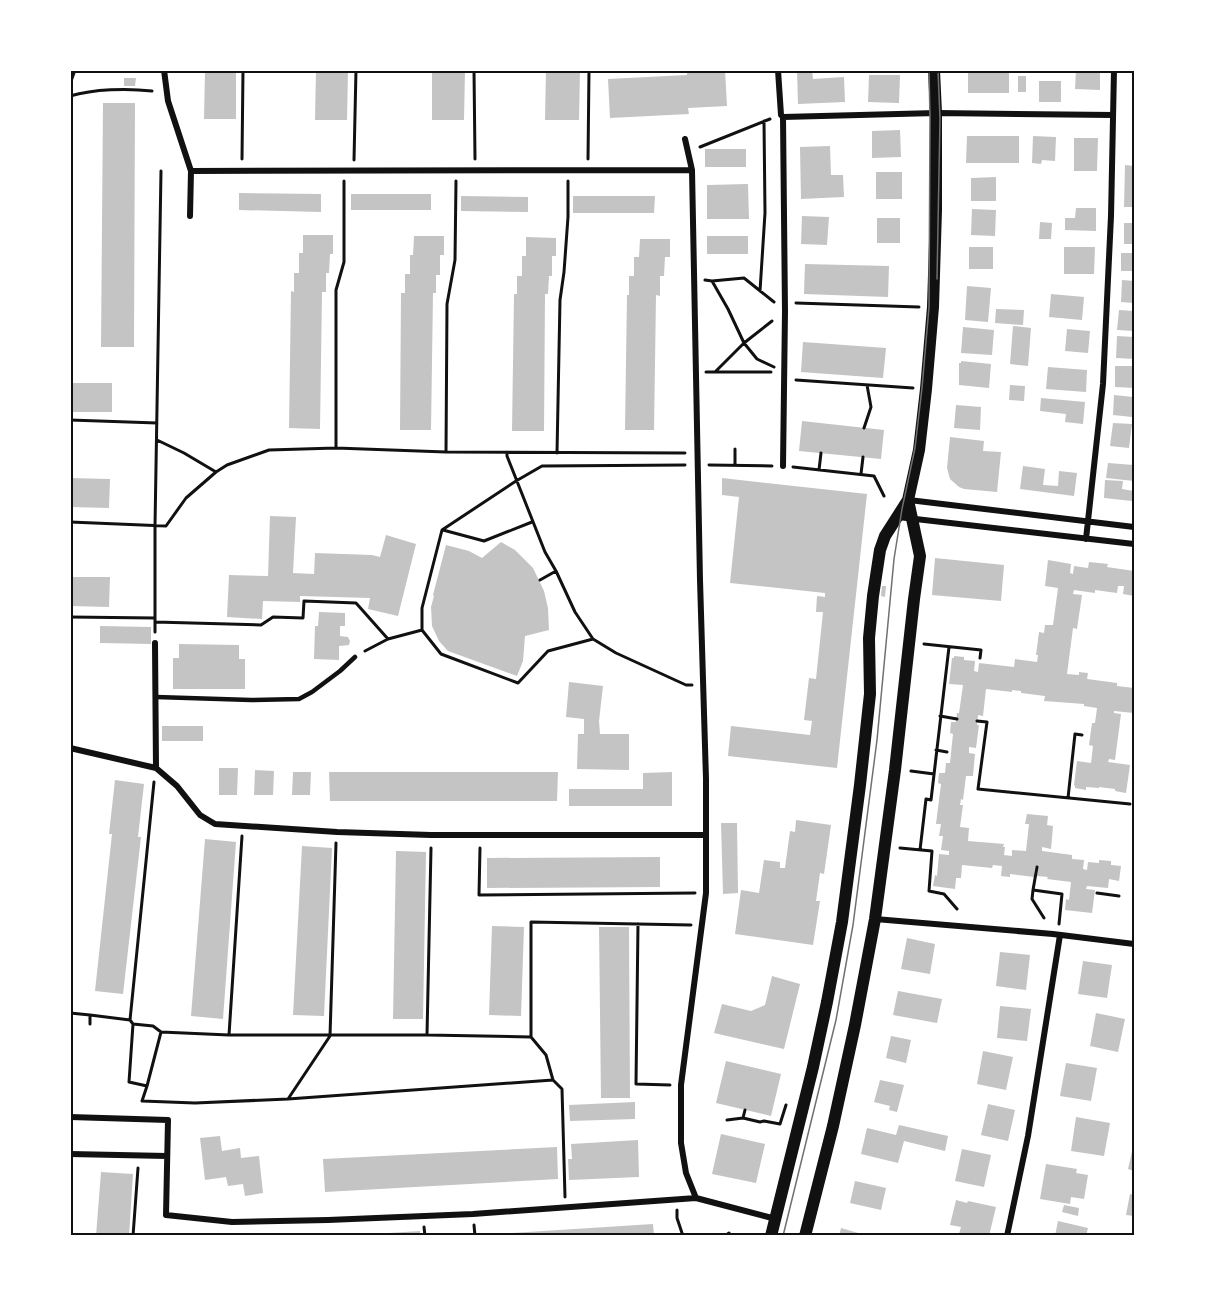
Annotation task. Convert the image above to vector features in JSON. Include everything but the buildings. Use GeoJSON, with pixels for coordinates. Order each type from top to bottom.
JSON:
{"type":"FeatureCollection","features":[{"type":"Feature","properties":{"kind":"main road"},"geometry":{"type":"LineString","coordinates":[[771,1236],[816,1056],[842,922],[870,694],[869,638],[880,550],[885,536],[908,500],[919,450],[933,307],[936,210],[934,70]]}},
{"type":"Feature","properties":{"kind":"main road"},"geometry":{"type":"LineString","coordinates":[[805,1236],[833,1126],[875,919],[920,556],[908,500]]}},
{"type":"Feature","properties":{"kind":"street"},"geometry":{"type":"LineString","coordinates":[[164,70],[168,101],[191,171],[190,216]]}},
{"type":"Feature","properties":{"kind":"street"},"geometry":{"type":"LineString","coordinates":[[778,70],[782,116],[785,307],[783,466]]}},
{"type":"Feature","properties":{"kind":"street"},"geometry":{"type":"LineString","coordinates":[[1086,539],[1103,384],[1111,216],[1113,70]]}},
{"type":"Feature","properties":{"kind":"street"},"geometry":{"type":"LineString","coordinates":[[782,116],[1113,115]]}},
{"type":"Feature","properties":{"kind":"street"},"geometry":{"type":"LineString","coordinates":[[685,139],[692,170],[701,644],[706,779],[706,893],[681,1085],[681,1143],[686,1173],[696,1198]]}},
{"type":"Feature","properties":{"kind":"street"},"geometry":{"type":"LineString","coordinates":[[191,171],[692,170]]}},
{"type":"Feature","properties":{"kind":"street"},"geometry":{"type":"LineString","coordinates":[[908,500],[1134,527]]}},
{"type":"Feature","properties":{"kind":"street"},"geometry":{"type":"LineString","coordinates":[[898,517],[1134,544]]}},
{"type":"Feature","properties":{"kind":"street"},"geometry":{"type":"LineString","coordinates":[[155,643],[156,768]]}},
{"type":"Feature","properties":{"kind":"street"},"geometry":{"type":"LineString","coordinates":[[70,748],[156,768],[177,786],[200,815],[214,824],[431,835],[706,835]]}},
{"type":"Feature","properties":{"kind":"street"},"geometry":{"type":"LineString","coordinates":[[875,919],[1134,944]]}},
{"type":"Feature","properties":{"kind":"street"},"geometry":{"type":"LineString","coordinates":[[1006,1236],[1028,1137],[1059,935]]}},
{"type":"Feature","properties":{"kind":"street"},"geometry":{"type":"LineString","coordinates":[[70,1117],[168,1120],[166,1215],[232,1222],[268,1221],[473,1214],[696,1198],[776,1219]]}},
{"type":"Feature","properties":{"kind":"street"},"geometry":{"type":"LineString","coordinates":[[70,1154],[167,1156]]}},
{"type":"Feature","properties":{"kind":"lane"},"geometry":{"type":"LineString","coordinates":[[156,697],[299,699],[312,692],[355,657]]}},
{"type":"Feature","properties":{"kind":"path"},"geometry":{"type":"LineString","coordinates":[[70,84],[75,70]]}},
{"type":"Feature","properties":{"kind":"path"},"geometry":{"type":"LineString","coordinates":[[242,171],[243,70]]}},
{"type":"Feature","properties":{"kind":"path"},"geometry":{"type":"LineString","coordinates":[[354,170],[356,70]]}},
{"type":"Feature","properties":{"kind":"path"},"geometry":{"type":"LineString","coordinates":[[474,70],[475,170]]}},
{"type":"Feature","properties":{"kind":"path"},"geometry":{"type":"LineString","coordinates":[[588,170],[589,70]]}},
{"type":"Feature","properties":{"kind":"path"},"geometry":{"type":"LineString","coordinates":[[70,96],[124,90],[152,92]]}},
{"type":"Feature","properties":{"kind":"path"},"geometry":{"type":"LineString","coordinates":[[700,147],[782,116]]}},
{"type":"Feature","properties":{"kind":"path"},"geometry":{"type":"LineString","coordinates":[[760,291],[765,213],[764,121]]}},
{"type":"Feature","properties":{"kind":"path"},"geometry":{"type":"LineString","coordinates":[[336,448],[336,290],[345,262],[344,170]]}},
{"type":"Feature","properties":{"kind":"path"},"geometry":{"type":"LineString","coordinates":[[446,452],[447,304],[455,260],[456,170]]}},
{"type":"Feature","properties":{"kind":"path"},"geometry":{"type":"LineString","coordinates":[[557,453],[560,300],[568,217],[568,170]]}},
{"type":"Feature","properties":{"kind":"path"},"geometry":{"type":"LineString","coordinates":[[155,643],[161,171]]}},
{"type":"Feature","properties":{"kind":"path"},"geometry":{"type":"LineString","coordinates":[[694,279],[712,281],[744,279],[785,307],[933,307]]}},
{"type":"Feature","properties":{"kind":"path"},"geometry":{"type":"LineString","coordinates":[[712,281],[744,343],[757,359],[784,372]]}},
{"type":"Feature","properties":{"kind":"path"},"geometry":{"type":"LineString","coordinates":[[715,372],[785,307]]}},
{"type":"Feature","properties":{"kind":"path"},"geometry":{"type":"LineString","coordinates":[[696,373],[784,372]]}},
{"type":"Feature","properties":{"kind":"path"},"geometry":{"type":"LineString","coordinates":[[784,379],[926,388]]}},
{"type":"Feature","properties":{"kind":"path"},"geometry":{"type":"LineString","coordinates":[[864,428],[872,407],[867,385]]}},
{"type":"Feature","properties":{"kind":"path"},"geometry":{"type":"LineString","coordinates":[[70,420],[157,423]]}},
{"type":"Feature","properties":{"kind":"path"},"geometry":{"type":"LineString","coordinates":[[157,440],[216,471]]}},
{"type":"Feature","properties":{"kind":"path"},"geometry":{"type":"LineString","coordinates":[[70,522],[166,526],[186,498],[216,471],[269,450],[336,448],[446,452],[688,453]]}},
{"type":"Feature","properties":{"kind":"path"},"geometry":{"type":"LineString","coordinates":[[735,449],[735,465]]}},
{"type":"Feature","properties":{"kind":"path"},"geometry":{"type":"LineString","coordinates":[[507,452],[516,481],[545,552],[574,612],[593,639],[616,653],[686,685]]}},
{"type":"Feature","properties":{"kind":"path"},"geometry":{"type":"LineString","coordinates":[[819,470],[821,453]]}},
{"type":"Feature","properties":{"kind":"path"},"geometry":{"type":"LineString","coordinates":[[861,474],[863,457]]}},
{"type":"Feature","properties":{"kind":"path"},"geometry":{"type":"LineString","coordinates":[[593,639],[548,651],[518,683],[441,654],[422,630],[422,608],[442,530],[542,466],[681,465]]}},
{"type":"Feature","properties":{"kind":"path"},"geometry":{"type":"LineString","coordinates":[[707,465],[783,466],[874,476],[884,496]]}},
{"type":"Feature","properties":{"kind":"path"},"geometry":{"type":"LineString","coordinates":[[442,530],[484,541],[532,522]]}},
{"type":"Feature","properties":{"kind":"path"},"geometry":{"type":"LineString","coordinates":[[540,580],[556,571]]}},
{"type":"Feature","properties":{"kind":"path"},"geometry":{"type":"LineString","coordinates":[[70,617],[261,625],[273,617],[303,618],[304,601],[356,603],[388,639]]}},
{"type":"Feature","properties":{"kind":"path"},"geometry":{"type":"LineString","coordinates":[[355,657],[388,639],[422,630]]}},
{"type":"Feature","properties":{"kind":"path"},"geometry":{"type":"LineString","coordinates":[[919,644],[981,650],[980,658]]}},
{"type":"Feature","properties":{"kind":"path"},"geometry":{"type":"LineString","coordinates":[[931,800],[948,647]]}},
{"type":"Feature","properties":{"kind":"path"},"geometry":{"type":"LineString","coordinates":[[940,716],[957,719]]}},
{"type":"Feature","properties":{"kind":"path"},"geometry":{"type":"LineString","coordinates":[[977,721],[987,722],[978,789],[1130,804]]}},
{"type":"Feature","properties":{"kind":"path"},"geometry":{"type":"LineString","coordinates":[[1068,798],[1075,734],[1082,735]]}},
{"type":"Feature","properties":{"kind":"path"},"geometry":{"type":"LineString","coordinates":[[936,750],[947,752]]}},
{"type":"Feature","properties":{"kind":"path"},"geometry":{"type":"LineString","coordinates":[[147,1086],[129,1082],[133,1024],[130,1020],[156,768]]}},
{"type":"Feature","properties":{"kind":"path"},"geometry":{"type":"LineString","coordinates":[[906,771],[933,774]]}},
{"type":"Feature","properties":{"kind":"path"},"geometry":{"type":"LineString","coordinates":[[920,850],[926,800],[936,801]]}},
{"type":"Feature","properties":{"kind":"path"},"geometry":{"type":"LineString","coordinates":[[229,1035],[243,825]]}},
{"type":"Feature","properties":{"kind":"path"},"geometry":{"type":"LineString","coordinates":[[288,1099],[330,1036],[337,832]]}},
{"type":"Feature","properties":{"kind":"path"},"geometry":{"type":"LineString","coordinates":[[427,1035],[431,835]]}},
{"type":"Feature","properties":{"kind":"path"},"geometry":{"type":"LineString","coordinates":[[480,836],[479,895],[706,893]]}},
{"type":"Feature","properties":{"kind":"path"},"geometry":{"type":"LineString","coordinates":[[896,847],[932,851],[929,891],[944,894],[957,909]]}},
{"type":"Feature","properties":{"kind":"path"},"geometry":{"type":"LineString","coordinates":[[1037,867],[1032,899],[1044,918]]}},
{"type":"Feature","properties":{"kind":"path"},"geometry":{"type":"LineString","coordinates":[[1033,890],[1062,894],[1059,935]]}},
{"type":"Feature","properties":{"kind":"path"},"geometry":{"type":"LineString","coordinates":[[1097,893],[1119,896]]}},
{"type":"Feature","properties":{"kind":"path"},"geometry":{"type":"LineString","coordinates":[[565,1208],[562,1089],[553,1080],[546,1055],[531,1037],[531,922],[701,925]]}},
{"type":"Feature","properties":{"kind":"path"},"geometry":{"type":"LineString","coordinates":[[638,924],[636,1084],[681,1085]]}},
{"type":"Feature","properties":{"kind":"path"},"geometry":{"type":"LineString","coordinates":[[70,1013],[130,1020]]}},
{"type":"Feature","properties":{"kind":"path"},"geometry":{"type":"LineString","coordinates":[[90,1016],[90,1024]]}},
{"type":"Feature","properties":{"kind":"path"},"geometry":{"type":"LineString","coordinates":[[133,1024],[153,1026],[161,1032],[229,1035],[531,1037]]}},
{"type":"Feature","properties":{"kind":"path"},"geometry":{"type":"LineString","coordinates":[[161,1032],[142,1101],[195,1103],[288,1099],[553,1080]]}},
{"type":"Feature","properties":{"kind":"path"},"geometry":{"type":"LineString","coordinates":[[727,1120],[743,1118],[780,1124],[788,1098]]}},
{"type":"Feature","properties":{"kind":"path"},"geometry":{"type":"LineString","coordinates":[[743,1118],[745,1110]]}},
{"type":"Feature","properties":{"kind":"path"},"geometry":{"type":"LineString","coordinates":[[133,1236],[138,1160]]}},
{"type":"Feature","properties":{"kind":"path"},"geometry":{"type":"LineString","coordinates":[[678,1200],[677,1218],[683,1236]]}},
{"type":"Feature","properties":{"kind":"tram line"},"geometry":{"type":"LineString","coordinates":[[783,1236],[836,1020],[853,925],[877,740],[894,559],[915,448],[929,307],[929,70]]}},
{"type":"Feature","properties":{"kind":"tram line"},"geometry":{"type":"LineString","coordinates":[[937,279],[940,119],[938,70]]}}]}
